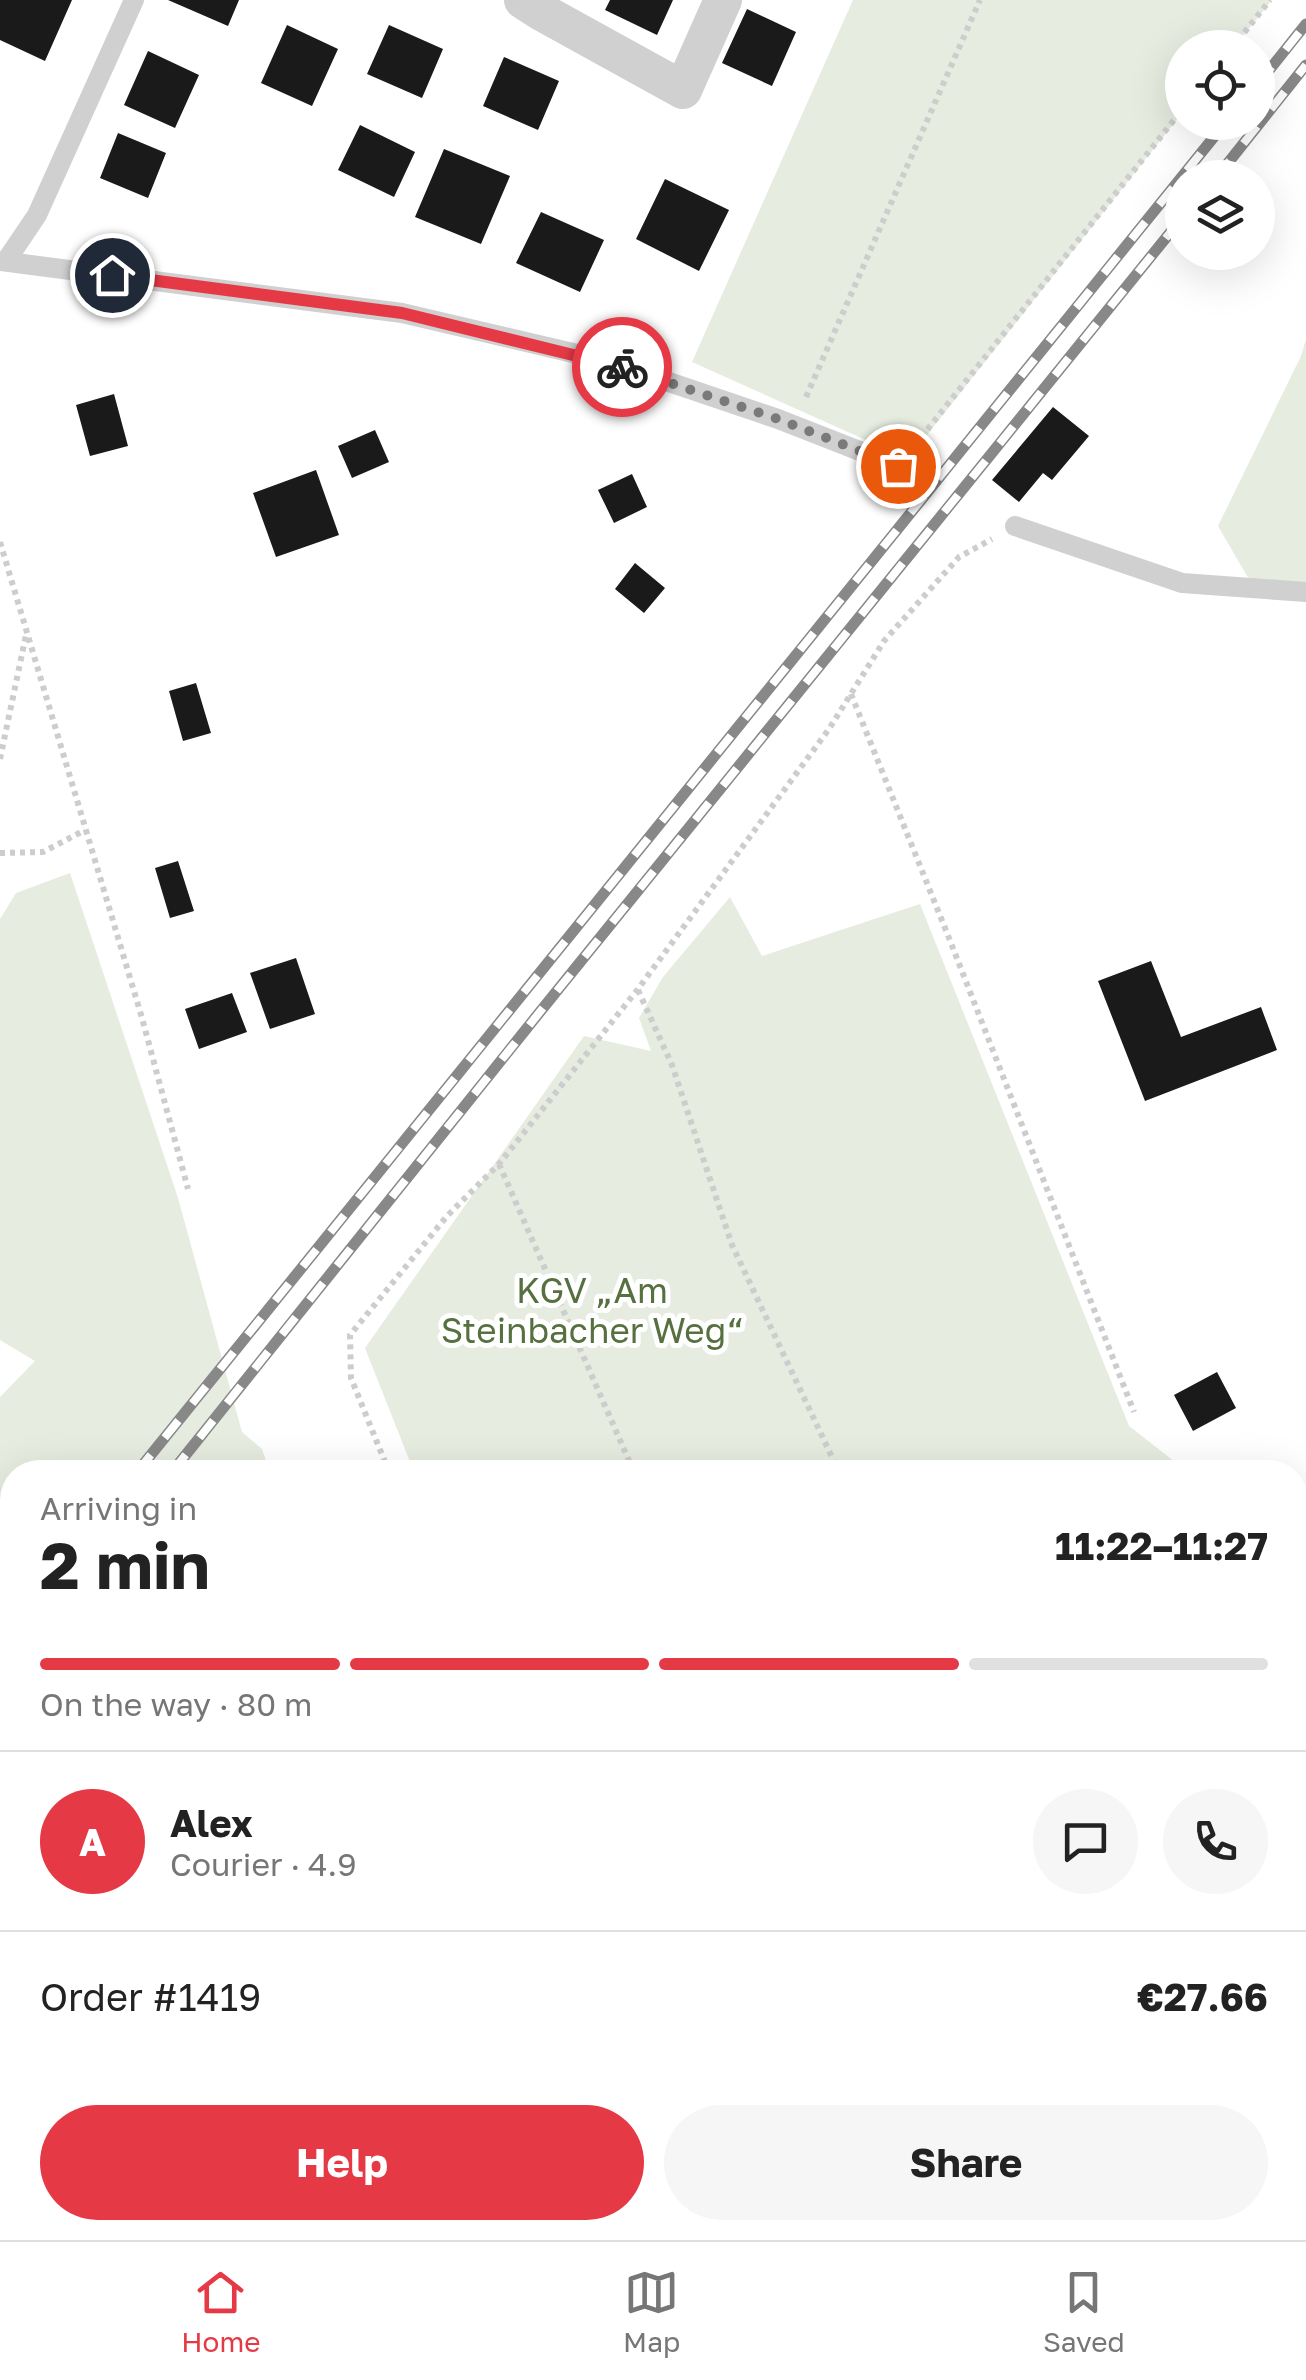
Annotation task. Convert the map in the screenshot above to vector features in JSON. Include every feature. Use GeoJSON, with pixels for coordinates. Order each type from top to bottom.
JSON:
{"type":"FeatureCollection","features":[{"type":"Feature","properties":{"kind":"street"},"geometry":{"type":"LineString","coordinates":[[524,0],[683,90],[724,0]]}},
{"type":"Feature","properties":{"kind":"lane"},"geometry":{"type":"LineString","coordinates":[[134,0],[37,215],[3,261],[402,313],[607,362],[794,425],[898,466]]}},
{"type":"Feature","properties":{"kind":"lane"},"geometry":{"type":"LineString","coordinates":[[1015,526],[1182,584],[1306,592]]}},
{"type":"Feature","properties":{"kind":"path"},"geometry":{"type":"LineString","coordinates":[[794,425],[980,0]]}},
{"type":"Feature","properties":{"kind":"path"},"geometry":{"type":"LineString","coordinates":[[1246,30],[1270,0]]}},
{"type":"Feature","properties":{"kind":"path"},"geometry":{"type":"LineString","coordinates":[[898,466],[1165,131]]}},
{"type":"Feature","properties":{"kind":"path"},"geometry":{"type":"LineString","coordinates":[[384,1460],[350,1378],[350,1334],[448,1216],[499,1164],[638,990],[830,729],[884,642],[960,557],[1015,526]]}},
{"type":"Feature","properties":{"kind":"path"},"geometry":{"type":"LineString","coordinates":[[0,542],[142,1018],[188,1189]]}},
{"type":"Feature","properties":{"kind":"path"},"geometry":{"type":"LineString","coordinates":[[0,759],[27,633]]}},
{"type":"Feature","properties":{"kind":"path"},"geometry":{"type":"LineString","coordinates":[[851,694],[1134,1412]]}},
{"type":"Feature","properties":{"kind":"path"},"geometry":{"type":"LineString","coordinates":[[0,854],[44,852],[85,830]]}},
{"type":"Feature","properties":{"kind":"path"},"geometry":{"type":"LineString","coordinates":[[638,990],[672,1065],[732,1245],[833,1460]]}},
{"type":"Feature","properties":{"kind":"path"},"geometry":{"type":"LineString","coordinates":[[499,1164],[629,1460]]}},
{"type":"Feature","properties":{"kind":"green space"},"geometry":{"type":"Polygon","coordinates":[[[853,0],[1272,0],[1248,30],[1165,30],[1165,134],[908,459],[692,362],[853,0]]]}},
{"type":"Feature","properties":{"kind":"green space"},"geometry":{"type":"Polygon","coordinates":[[[1306,339],[1306,592],[1262,590],[1247,576],[1218,526],[1306,339]]]}},
{"type":"Feature","properties":{"kind":"green space"},"geometry":{"type":"Polygon","coordinates":[[[70,873],[178,1198],[242,1432],[262,1449],[266,1460],[0,1460],[0,1397],[35,1361],[0,1340],[0,919],[16,893],[70,873]]]}},
{"type":"Feature","properties":{"kind":"green space","name":"KGV „Am Steinbacher Weg“"},"geometry":{"type":"Polygon","coordinates":[[[730,897],[762,956],[920,904],[1129,1426],[1173,1460],[409,1460],[365,1348],[584,1036],[651,1051],[639,1018],[663,977],[730,897]]]}},
{"type":"Feature","properties":{"kind":"building"},"geometry":{"type":"Polygon","coordinates":[[[0,0],[72,0],[45,61],[0,40],[0,0]]]}},
{"type":"Feature","properties":{"kind":"building"},"geometry":{"type":"Polygon","coordinates":[[[168,0],[239,0],[228,26],[168,0]]]}},
{"type":"Feature","properties":{"kind":"building"},"geometry":{"type":"Polygon","coordinates":[[[610,0],[673,0],[657,35],[605,10],[610,0]]]}},
{"type":"Feature","properties":{"kind":"building"},"geometry":{"type":"Polygon","coordinates":[[[747,9],[796,32],[772,86],[722,63],[747,9]]]}},
{"type":"Feature","properties":{"kind":"building"},"geometry":{"type":"Polygon","coordinates":[[[287,25],[338,49],[312,106],[261,83],[287,25]]]}},
{"type":"Feature","properties":{"kind":"building"},"geometry":{"type":"Polygon","coordinates":[[[389,25],[443,49],[422,98],[367,74],[389,25]]]}},
{"type":"Feature","properties":{"kind":"building"},"geometry":{"type":"Polygon","coordinates":[[[148,51],[199,75],[175,128],[124,105],[148,51]]]}},
{"type":"Feature","properties":{"kind":"building"},"geometry":{"type":"Polygon","coordinates":[[[504,57],[559,81],[538,130],[483,106],[504,57]]]}},
{"type":"Feature","properties":{"kind":"building"},"geometry":{"type":"Polygon","coordinates":[[[360,125],[415,152],[394,197],[338,170],[360,125]]]}},
{"type":"Feature","properties":{"kind":"building"},"geometry":{"type":"Polygon","coordinates":[[[118,133],[166,153],[148,198],[100,178],[118,133]]]}},
{"type":"Feature","properties":{"kind":"building"},"geometry":{"type":"Polygon","coordinates":[[[444,149],[510,176],[481,244],[415,217],[444,149]]]}},
{"type":"Feature","properties":{"kind":"building"},"geometry":{"type":"Polygon","coordinates":[[[665,179],[729,210],[699,271],[636,239],[665,179]]]}},
{"type":"Feature","properties":{"kind":"building"},"geometry":{"type":"Polygon","coordinates":[[[541,212],[604,240],[580,292],[516,263],[541,212]]]}},
{"type":"Feature","properties":{"kind":"building"},"geometry":{"type":"Polygon","coordinates":[[[114,394],[128,446],[90,456],[76,405],[114,394]]]}},
{"type":"Feature","properties":{"kind":"building"},"geometry":{"type":"Polygon","coordinates":[[[1053,407],[1089,436],[1052,480],[1043,473],[1019,502],[992,480],[1053,407]]]}},
{"type":"Feature","properties":{"kind":"building"},"geometry":{"type":"Polygon","coordinates":[[[375,430],[389,462],[352,478],[338,446],[375,430]]]}},
{"type":"Feature","properties":{"kind":"building"},"geometry":{"type":"Polygon","coordinates":[[[316,470],[339,535],[276,557],[253,493],[316,470]]]}},
{"type":"Feature","properties":{"kind":"building"},"geometry":{"type":"Polygon","coordinates":[[[632,474],[647,507],[614,523],[598,490],[632,474]]]}},
{"type":"Feature","properties":{"kind":"building"},"geometry":{"type":"Polygon","coordinates":[[[635,563],[665,588],[644,613],[615,589],[635,563]]]}},
{"type":"Feature","properties":{"kind":"building"},"geometry":{"type":"Polygon","coordinates":[[[196,683],[211,733],[183,741],[169,691],[196,683]]]}},
{"type":"Feature","properties":{"kind":"building"},"geometry":{"type":"Polygon","coordinates":[[[178,861],[194,911],[170,918],[155,868],[178,861]]]}},
{"type":"Feature","properties":{"kind":"building"},"geometry":{"type":"Polygon","coordinates":[[[296,958],[315,1014],[270,1029],[250,973],[296,958]]]}},
{"type":"Feature","properties":{"kind":"building"},"geometry":{"type":"Polygon","coordinates":[[[1151,961],[1181,1037],[1261,1007],[1277,1050],[1145,1101],[1098,981],[1151,961]]]}},
{"type":"Feature","properties":{"kind":"building"},"geometry":{"type":"Polygon","coordinates":[[[232,993],[247,1032],[199,1049],[185,1009],[232,993]]]}},
{"type":"Feature","properties":{"kind":"building"},"geometry":{"type":"Polygon","coordinates":[[[1217,1372],[1236,1408],[1193,1431],[1174,1395],[1217,1372]]]}},
{"type":"Feature","properties":{"kind":"railway"},"geometry":{"type":"LineString","coordinates":[[1275,63],[1306,24]]}},
{"type":"Feature","properties":{"kind":"railway"},"geometry":{"type":"LineString","coordinates":[[1230,160],[1306,65]]}},
{"type":"Feature","properties":{"kind":"railway"},"geometry":{"type":"LineString","coordinates":[[147,1460],[1211,140]]}},
{"type":"Feature","properties":{"kind":"railway"},"geometry":{"type":"LineString","coordinates":[[182,1460],[1165,239]]}},
{"type":"Feature","properties":{"kind":"way so far"},"geometry":{"type":"LineString","coordinates":[[622,367],[778,419],[898,466]]}},
{"type":"Feature","properties":{"kind":"route"},"geometry":{"type":"LineString","coordinates":[[112,275],[402,313],[622,367]]}}]}
